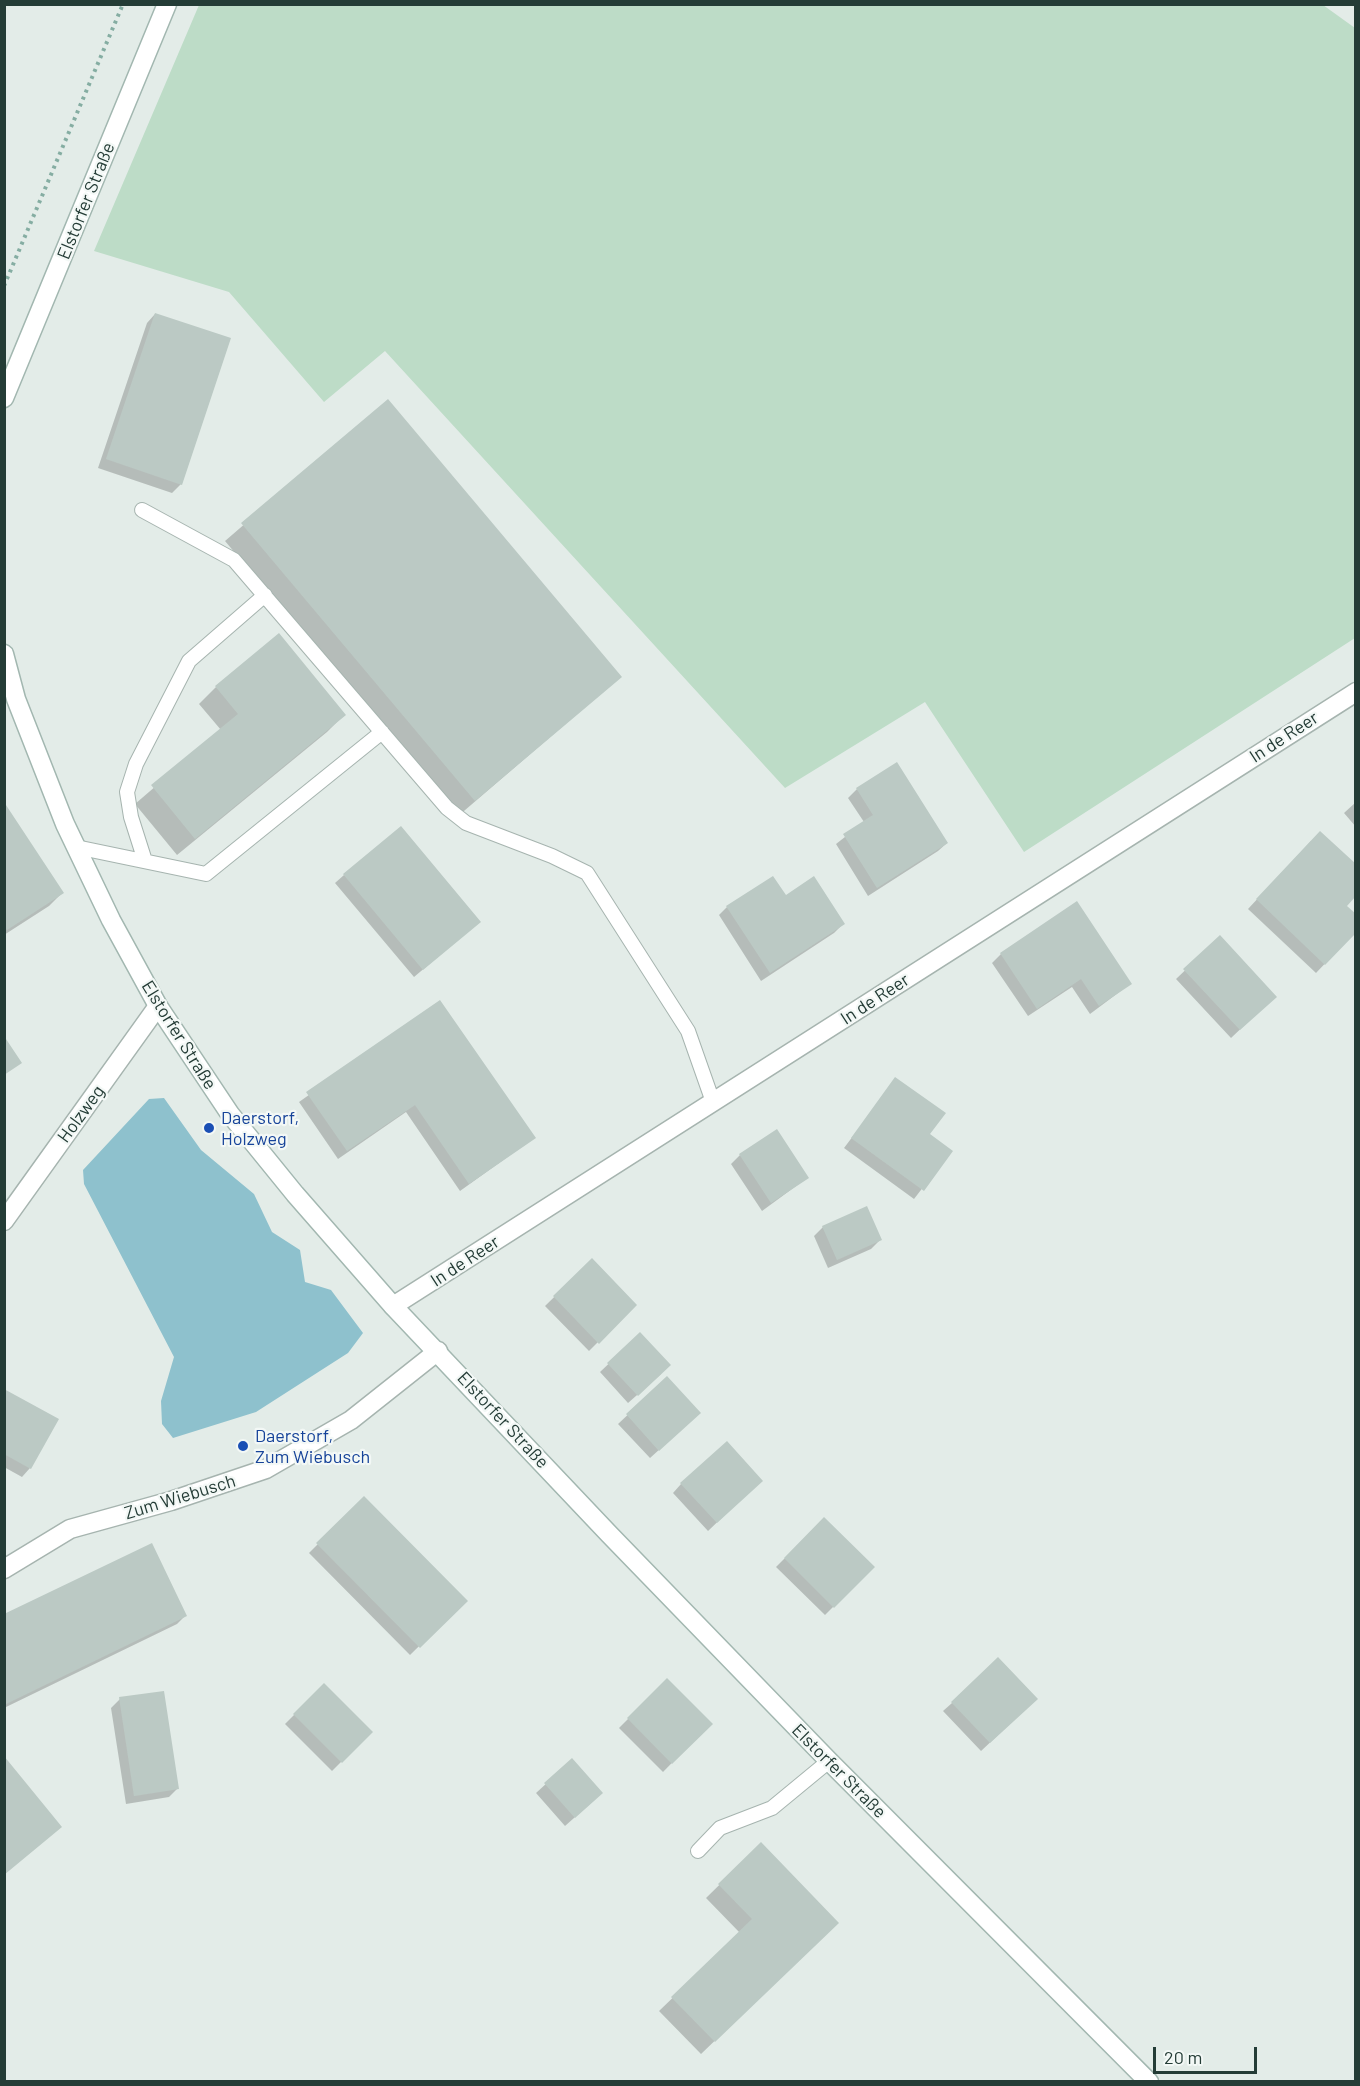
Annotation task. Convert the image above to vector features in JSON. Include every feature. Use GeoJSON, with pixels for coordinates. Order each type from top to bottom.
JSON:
{"type":"FeatureCollection","features":[{"type":"Feature","properties":{"kind":"main road","name":"Elstorfer Straße"},"geometry":{"type":"LineString","coordinates":[[4,398],[167,4]]}},
{"type":"Feature","properties":{"kind":"main road","name":"Elstorfer Straße"},"geometry":{"type":"LineString","coordinates":[[4,654],[16,699],[76,847],[111,920],[158,1006],[231,1114],[294,1194],[393,1306],[609,1534],[829,1761],[1149,2082]]}},
{"type":"Feature","properties":{"kind":"main road","name":"In de Reer"},"geometry":{"type":"LineString","coordinates":[[393,1306],[1356,692]]}},
{"type":"Feature","properties":{"kind":"main road","name":"Holzweg"},"geometry":{"type":"LineString","coordinates":[[4,1221],[158,1006]]}},
{"type":"Feature","properties":{"kind":"main road","name":"Zum Wiebusch"},"geometry":{"type":"LineString","coordinates":[[4,1569],[70,1529],[171,1501],[266,1470],[351,1420],[438,1351]]}},
{"type":"Feature","properties":{"kind":"lane"},"geometry":{"type":"LineString","coordinates":[[142,510],[234,560],[447,808],[466,823],[552,856],[588,873],[688,1031],[713,1102]]}},
{"type":"Feature","properties":{"kind":"lane"},"geometry":{"type":"LineString","coordinates":[[145,861],[131,817],[127,792],[136,764],[189,661],[265,595]]}},
{"type":"Feature","properties":{"kind":"lane"},"geometry":{"type":"LineString","coordinates":[[76,847],[206,874],[382,732]]}},
{"type":"Feature","properties":{"kind":"lane"},"geometry":{"type":"LineString","coordinates":[[698,1851],[720,1828],[772,1808],[829,1761]]}},
{"type":"Feature","properties":{"kind":"path"},"geometry":{"type":"LineString","coordinates":[[4,286],[123,4]]}},
{"type":"Feature","properties":{"kind":"green space"},"geometry":{"type":"Polygon","coordinates":[[[199,5],[1323,5],[1355,28],[1355,638],[1024,852],[925,702],[785,788],[385,351],[324,402],[229,292],[94,251],[199,5]]]}},
{"type":"Feature","properties":{"kind":"water"},"geometry":{"type":"Polygon","coordinates":[[[164,1098],[201,1150],[254,1194],[272,1232],[300,1250],[305,1282],[331,1290],[363,1333],[348,1353],[256,1412],[173,1438],[162,1424],[161,1401],[174,1357],[84,1184],[83,1170],[149,1099],[164,1098]]]}},
{"type":"Feature","properties":{"kind":"building"},"geometry":{"type":"Polygon","coordinates":[[[155,313],[231,338],[182,485],[106,459],[155,313]]]}},
{"type":"Feature","properties":{"kind":"building"},"geometry":{"type":"Polygon","coordinates":[[[388,399],[622,677],[475,801],[241,523],[388,399]]]}},
{"type":"Feature","properties":{"kind":"building"},"geometry":{"type":"Polygon","coordinates":[[[279,633],[346,715],[195,839],[151,785],[238,714],[215,686],[279,633]]]}},
{"type":"Feature","properties":{"kind":"building"},"geometry":{"type":"Polygon","coordinates":[[[897,762],[948,843],[877,888],[843,834],[873,815],[856,788],[897,762]]]}},
{"type":"Feature","properties":{"kind":"building"},"geometry":{"type":"Polygon","coordinates":[[[4,802],[64,893],[7,930],[4,927],[4,802]]]}},
{"type":"Feature","properties":{"kind":"building"},"geometry":{"type":"Polygon","coordinates":[[[401,826],[481,922],[423,970],[343,874],[401,826]]]}},
{"type":"Feature","properties":{"kind":"building"},"geometry":{"type":"Polygon","coordinates":[[[1320,831],[1356,864],[1356,896],[1347,906],[1356,914],[1356,933],[1325,965],[1256,899],[1320,831]]]}},
{"type":"Feature","properties":{"kind":"building"},"geometry":{"type":"Polygon","coordinates":[[[773,876],[786,895],[814,876],[845,924],[770,973],[726,906],[773,876]]]}},
{"type":"Feature","properties":{"kind":"building"},"geometry":{"type":"Polygon","coordinates":[[[1077,901],[1132,984],[1099,1006],[1081,979],[1037,1009],[1000,953],[1077,901]]]}},
{"type":"Feature","properties":{"kind":"building"},"geometry":{"type":"Polygon","coordinates":[[[1220,935],[1277,997],[1240,1030],[1183,969],[1220,935]]]}},
{"type":"Feature","properties":{"kind":"building"},"geometry":{"type":"Polygon","coordinates":[[[440,1000],[536,1138],[469,1184],[415,1105],[347,1151],[306,1092],[440,1000]]]}},
{"type":"Feature","properties":{"kind":"building"},"geometry":{"type":"Polygon","coordinates":[[[4,1036],[22,1063],[4,1075],[4,1036]]]}},
{"type":"Feature","properties":{"kind":"building"},"geometry":{"type":"Polygon","coordinates":[[[895,1077],[946,1113],[930,1134],[953,1151],[924,1191],[851,1138],[895,1077]]]}},
{"type":"Feature","properties":{"kind":"building"},"geometry":{"type":"Polygon","coordinates":[[[777,1129],[809,1178],[771,1203],[739,1154],[777,1129]]]}},
{"type":"Feature","properties":{"kind":"building"},"geometry":{"type":"Polygon","coordinates":[[[867,1206],[882,1240],[837,1260],[822,1226],[867,1206]]]}},
{"type":"Feature","properties":{"kind":"building"},"geometry":{"type":"Polygon","coordinates":[[[592,1258],[637,1305],[599,1344],[553,1296],[592,1258]]]}},
{"type":"Feature","properties":{"kind":"building"},"geometry":{"type":"Polygon","coordinates":[[[640,1332],[671,1365],[638,1396],[607,1363],[640,1332]]]}},
{"type":"Feature","properties":{"kind":"building"},"geometry":{"type":"Polygon","coordinates":[[[667,1376],[701,1413],[659,1451],[626,1414],[667,1376]]]}},
{"type":"Feature","properties":{"kind":"building"},"geometry":{"type":"Polygon","coordinates":[[[4,1389],[59,1419],[31,1469],[4,1454],[4,1389]]]}},
{"type":"Feature","properties":{"kind":"building"},"geometry":{"type":"Polygon","coordinates":[[[727,1441],[763,1481],[717,1523],[680,1483],[727,1441]]]}},
{"type":"Feature","properties":{"kind":"building"},"geometry":{"type":"Polygon","coordinates":[[[364,1496],[468,1601],[420,1648],[316,1543],[364,1496]]]}},
{"type":"Feature","properties":{"kind":"building"},"geometry":{"type":"Polygon","coordinates":[[[824,1517],[875,1567],[834,1608],[784,1558],[824,1517]]]}},
{"type":"Feature","properties":{"kind":"building"},"geometry":{"type":"Polygon","coordinates":[[[152,1543],[187,1616],[6,1704],[4,1614],[152,1543]]]}},
{"type":"Feature","properties":{"kind":"building"},"geometry":{"type":"Polygon","coordinates":[[[998,1657],[1038,1699],[990,1743],[951,1702],[998,1657]]]}},
{"type":"Feature","properties":{"kind":"building"},"geometry":{"type":"Polygon","coordinates":[[[667,1678],[713,1724],[672,1764],[627,1718],[667,1678]]]}},
{"type":"Feature","properties":{"kind":"building"},"geometry":{"type":"Polygon","coordinates":[[[324,1683],[373,1732],[342,1763],[293,1714],[324,1683]]]}},
{"type":"Feature","properties":{"kind":"building"},"geometry":{"type":"Polygon","coordinates":[[[164,1691],[179,1789],[134,1796],[119,1697],[164,1691]]]}},
{"type":"Feature","properties":{"kind":"building"},"geometry":{"type":"Polygon","coordinates":[[[4,1756],[62,1827],[4,1875],[4,1756]]]}},
{"type":"Feature","properties":{"kind":"building"},"geometry":{"type":"Polygon","coordinates":[[[572,1758],[603,1793],[575,1818],[544,1783],[572,1758]]]}},
{"type":"Feature","properties":{"kind":"building"},"geometry":{"type":"Polygon","coordinates":[[[761,1842],[839,1923],[715,2042],[671,1997],[752,1919],[718,1884],[761,1842]]]}},
{"type":"Feature","properties":{"kind":"place","name":"Daerstorf, Holzweg"},"geometry":{"type":"Point","coordinates":[209,1128]}},
{"type":"Feature","properties":{"kind":"place","name":"Daerstorf, Zum Wiebusch"},"geometry":{"type":"Point","coordinates":[243,1446]}}]}
